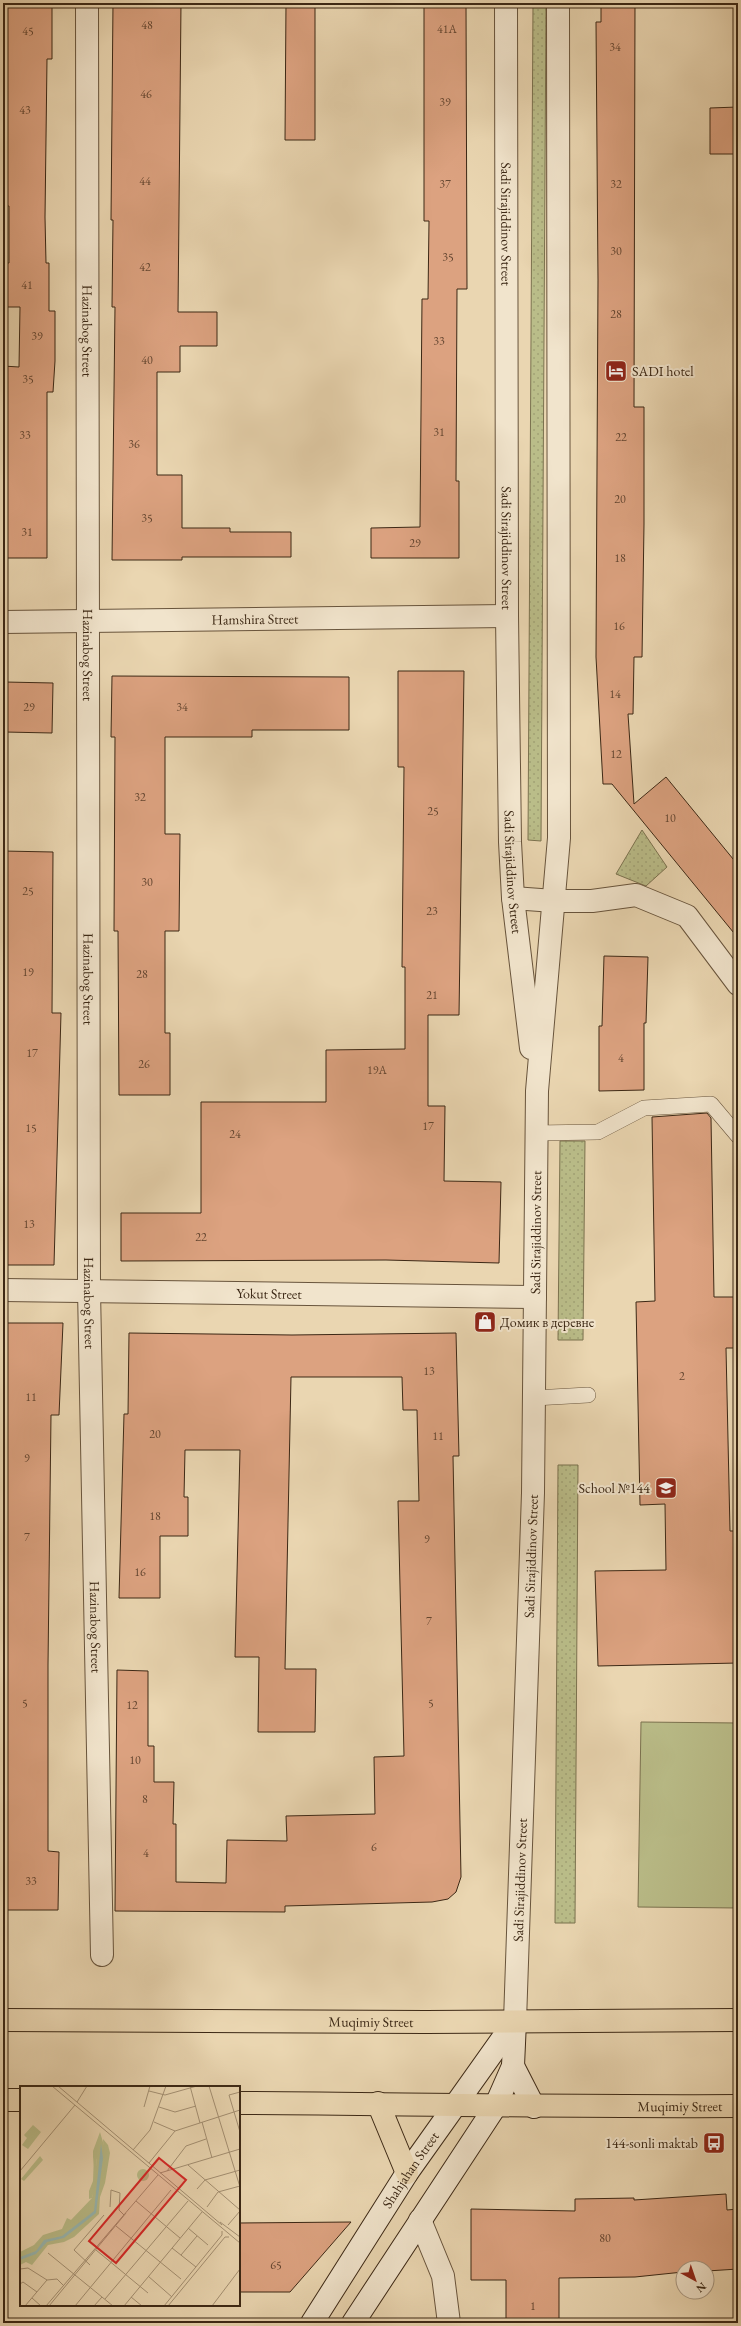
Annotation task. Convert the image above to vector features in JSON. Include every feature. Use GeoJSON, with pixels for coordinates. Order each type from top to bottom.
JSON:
{"type":"FeatureCollection","features":[{"type":"Feature","properties":{"kind":"main road","name":"Muqimiy Street"},"geometry":{"type":"LineString","coordinates":[[3,2020],[738,2020]]}},
{"type":"Feature","properties":{"kind":"main road"},"geometry":{"type":"LineString","coordinates":[[3,2100],[20,2100]]}},
{"type":"Feature","properties":{"kind":"main road","name":"Muqimiy Street"},"geometry":{"type":"LineString","coordinates":[[240,2103],[378,2103],[495,2107],[738,2106]]}},
{"type":"Feature","properties":{"kind":"main road"},"geometry":{"type":"LineString","coordinates":[[378,2103],[407,2173]]}},
{"type":"Feature","properties":{"kind":"street","name":"Hazinabog Street"},"geometry":{"type":"LineString","coordinates":[[87,3],[88,1290],[102,1955]]}},
{"type":"Feature","properties":{"kind":"street","name":"Sadi Sirajiddinov Street"},"geometry":{"type":"LineString","coordinates":[[506,3],[507,616],[510,842],[513,898],[537,1091]]}},
{"type":"Feature","properties":{"kind":"street","name":"Sadi Sirajiddinov Street"},"geometry":{"type":"LineString","coordinates":[[513,2066],[532,1501],[537,1091],[559,838],[558,3]]}},
{"type":"Feature","properties":{"kind":"street","name":"Hamshira Street"},"geometry":{"type":"LineString","coordinates":[[3,622],[507,616]]}},
{"type":"Feature","properties":{"kind":"street"},"geometry":{"type":"LineString","coordinates":[[513,898],[554,901],[592,901],[636,895],[687,916],[738,984]]}},
{"type":"Feature","properties":{"kind":"street","name":"Yokut Street"},"geometry":{"type":"LineString","coordinates":[[3,1290],[535,1297]]}},
{"type":"Feature","properties":{"kind":"street","name":"Shahjahan Street"},"geometry":{"type":"LineString","coordinates":[[312,2323],[407,2173],[515,2021]]}},
{"type":"Feature","properties":{"kind":"street"},"geometry":{"type":"LineString","coordinates":[[354,2323],[495,2107],[513,2066]]}},
{"type":"Feature","properties":{"kind":"street"},"geometry":{"type":"LineString","coordinates":[[513,2066],[534,2107]]}},
{"type":"Feature","properties":{"kind":"street"},"geometry":{"type":"LineString","coordinates":[[420,2220],[443,2276],[449,2323]]}},
{"type":"Feature","properties":{"kind":"lane"},"geometry":{"type":"LineString","coordinates":[[536,1133],[598,1132],[644,1108],[711,1104],[738,1136]]}},
{"type":"Feature","properties":{"kind":"lane"},"geometry":{"type":"LineString","coordinates":[[534,1398],[588,1395]]}},
{"type":"Feature","properties":{"kind":"green space"},"geometry":{"type":"Polygon","coordinates":[[[533,3],[546,3],[541,841],[528,840],[533,3]]]}},
{"type":"Feature","properties":{"kind":"green space"},"geometry":{"type":"Polygon","coordinates":[[[642,830],[667,867],[646,886],[616,874],[642,830]]]}},
{"type":"Feature","properties":{"kind":"green space"},"geometry":{"type":"Polygon","coordinates":[[[560,1141],[585,1141],[583,1340],[558,1340],[560,1141]]]}},
{"type":"Feature","properties":{"kind":"green space"},"geometry":{"type":"Polygon","coordinates":[[[558,1465],[578,1465],[575,1923],[555,1923],[558,1465]]]}},
{"type":"Feature","properties":{"kind":"green space"},"geometry":{"type":"Polygon","coordinates":[[[641,1722],[738,1723],[738,1908],[638,1907],[641,1722]]]}},
{"type":"Feature","properties":{"kind":"building"},"geometry":{"type":"Polygon","coordinates":[[[3,3],[52,3],[52,59],[47,59],[45,217],[46,263],[49,263],[49,311],[55,311],[55,361],[53,392],[47,392],[47,558],[6,558],[6,472],[3,472],[3,366],[19,367],[20,307],[5,307],[6,263],[9,263],[9,206],[4,206],[3,3]]]}},
{"type":"Feature","properties":{"kind":"building"},"geometry":{"type":"Polygon","coordinates":[[[113,3],[181,3],[178,312],[217,312],[217,346],[180,346],[180,372],[157,372],[157,475],[182,475],[182,528],[230,528],[230,532],[291,532],[291,557],[182,557],[182,560],[112,560],[115,307],[112,307],[113,220],[111,220],[113,3]]]}},
{"type":"Feature","properties":{"kind":"building"},"geometry":{"type":"Polygon","coordinates":[[[286,3],[315,3],[315,140],[285,140],[286,3]]]}},
{"type":"Feature","properties":{"kind":"building"},"geometry":{"type":"Polygon","coordinates":[[[424,3],[466,3],[467,289],[457,289],[456,481],[459,481],[459,558],[371,558],[371,528],[420,527],[422,299],[428,299],[429,221],[424,221],[424,3]]]}},
{"type":"Feature","properties":{"kind":"building"},"geometry":{"type":"Polygon","coordinates":[[[601,3],[635,3],[634,407],[644,407],[644,524],[642,657],[634,657],[633,714],[628,714],[634,804],[666,777],[738,865],[738,938],[612,784],[603,784],[596,657],[598,280],[596,22],[601,22],[601,3]]]}},
{"type":"Feature","properties":{"kind":"building"},"geometry":{"type":"Polygon","coordinates":[[[738,107],[738,154],[710,154],[710,108],[738,107]]]}},
{"type":"Feature","properties":{"kind":"building"},"geometry":{"type":"Polygon","coordinates":[[[398,671],[464,671],[459,1015],[428,1015],[428,1106],[445,1106],[444,1181],[501,1182],[499,1263],[386,1260],[121,1261],[121,1213],[201,1213],[201,1102],[326,1102],[326,1050],[405,1049],[405,967],[402,967],[404,767],[398,767],[398,671]]]}},
{"type":"Feature","properties":{"kind":"building"},"geometry":{"type":"Polygon","coordinates":[[[112,676],[349,677],[349,730],[252,730],[252,737],[165,737],[165,834],[180,834],[179,931],[165,931],[165,1033],[170,1033],[170,1095],[119,1095],[118,931],[114,931],[115,737],[111,737],[112,676]]]}},
{"type":"Feature","properties":{"kind":"building"},"geometry":{"type":"Polygon","coordinates":[[[5,682],[53,683],[52,733],[5,732],[5,682]]]}},
{"type":"Feature","properties":{"kind":"building"},"geometry":{"type":"Polygon","coordinates":[[[3,851],[53,852],[52,1013],[61,1013],[54,1265],[3,1265],[3,851]]]}},
{"type":"Feature","properties":{"kind":"building"},"geometry":{"type":"Polygon","coordinates":[[[604,956],[648,957],[646,1023],[644,1023],[644,1090],[599,1091],[599,1026],[602,1026],[604,956]]]}},
{"type":"Feature","properties":{"kind":"building"},"geometry":{"type":"Polygon","coordinates":[[[707,1113],[711,1118],[714,1297],[738,1297],[738,1348],[726,1348],[730,1531],[738,1531],[738,1663],[598,1666],[595,1571],[666,1570],[665,1504],[640,1505],[636,1302],[655,1301],[652,1117],[707,1113]]]}},
{"type":"Feature","properties":{"kind":"building"},"geometry":{"type":"Polygon","coordinates":[[[3,1323],[63,1323],[59,1415],[51,1415],[48,1665],[48,1851],[59,1852],[58,1910],[3,1910],[5,1493],[3,1493],[3,1323]]]}},
{"type":"Feature","properties":{"kind":"building"},"geometry":{"type":"Polygon","coordinates":[[[129,1333],[292,1335],[456,1333],[459,1456],[453,1456],[461,1877],[456,1892],[448,1899],[432,1902],[285,1906],[285,1912],[115,1911],[117,1670],[148,1671],[148,1746],[154,1746],[154,1782],[174,1782],[173,1824],[176,1824],[176,1882],[226,1883],[227,1840],[287,1841],[286,1816],[375,1814],[374,1757],[404,1756],[398,1501],[419,1501],[417,1410],[403,1410],[402,1377],[291,1377],[285,1669],[316,1669],[315,1732],[258,1732],[259,1657],[235,1657],[240,1450],[185,1450],[184,1497],[188,1497],[188,1536],[160,1536],[160,1598],[119,1598],[124,1414],[128,1414],[129,1333]]]}},
{"type":"Feature","properties":{"kind":"building"},"geometry":{"type":"Polygon","coordinates":[[[726,2194],[727,2210],[738,2209],[738,2269],[715,2270],[715,2260],[675,2260],[675,2273],[635,2277],[559,2278],[559,2323],[506,2323],[506,2280],[471,2280],[471,2209],[575,2211],[575,2199],[634,2198],[634,2200],[726,2194]]]}},
{"type":"Feature","properties":{"kind":"building"},"geometry":{"type":"Polygon","coordinates":[[[351,2222],[290,2292],[240,2292],[240,2223],[351,2222]]]}},
{"type":"Feature","properties":{"kind":"place","name":"SADI hotel"},"geometry":{"type":"Point","coordinates":[616,371]}},
{"type":"Feature","properties":{"kind":"place","name":"Домик в деревне"},"geometry":{"type":"Point","coordinates":[485,1322]}},
{"type":"Feature","properties":{"kind":"place","name":"School №144"},"geometry":{"type":"Point","coordinates":[666,1488]}},
{"type":"Feature","properties":{"kind":"place","name":"144-sonli maktab"},"geometry":{"type":"Point","coordinates":[714,2143]}}]}
